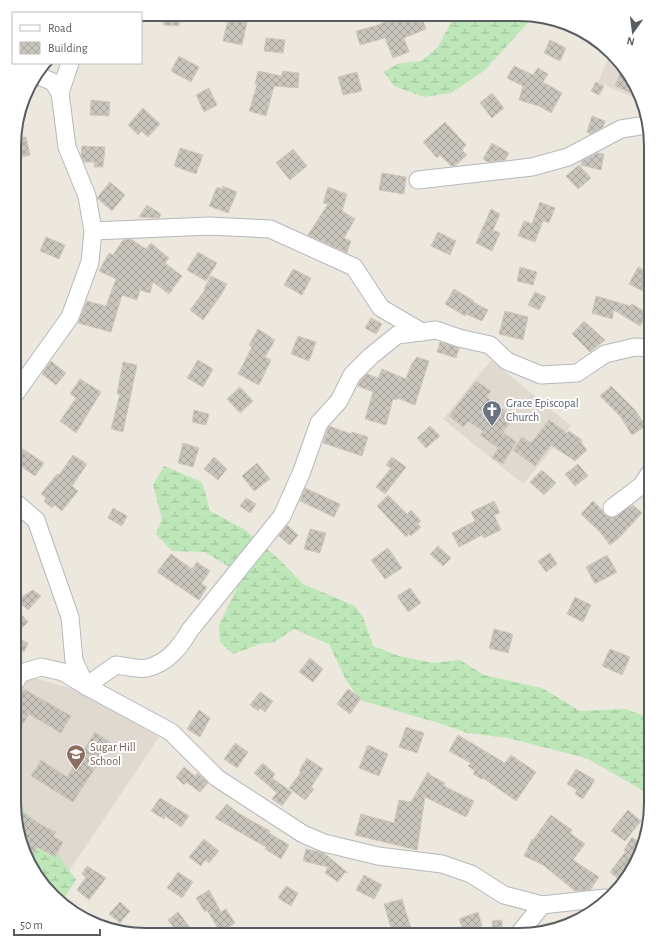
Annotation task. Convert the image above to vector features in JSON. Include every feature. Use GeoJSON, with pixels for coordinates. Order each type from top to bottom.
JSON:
{"type":"FeatureCollection","features":[{"type":"Feature","properties":{"kind":"street"},"geometry":{"type":"LineString","coordinates":[[60,93],[70,64]]}},
{"type":"Feature","properties":{"kind":"street"},"geometry":{"type":"LineString","coordinates":[[21,386],[70,317],[90,262],[93,231],[87,196],[67,147],[60,93],[53,82],[41,77]]}},
{"type":"Feature","properties":{"kind":"street"},"geometry":{"type":"LineString","coordinates":[[418,180],[532,167],[568,157],[621,129],[642,126]]}},
{"type":"Feature","properties":{"kind":"street"},"geometry":{"type":"LineString","coordinates":[[93,231],[209,226],[270,229],[354,267],[382,308],[422,332]]}},
{"type":"Feature","properties":{"kind":"street"},"geometry":{"type":"LineString","coordinates":[[86,686],[116,665],[146,668],[170,657],[180,646],[190,630],[282,516],[302,471],[319,423],[339,401],[352,375],[371,356],[397,335],[436,330],[459,338],[490,344],[508,361],[540,375],[577,373],[605,354],[635,347],[644,348]]}},
{"type":"Feature","properties":{"kind":"street"},"geometry":{"type":"LineString","coordinates":[[612,508],[644,482]]}},
{"type":"Feature","properties":{"kind":"street"},"geometry":{"type":"LineString","coordinates":[[21,508],[36,520],[70,617],[74,661],[86,686]]}},
{"type":"Feature","properties":{"kind":"street"},"geometry":{"type":"LineString","coordinates":[[21,673],[41,667],[63,672],[171,732],[217,778],[303,834],[324,843],[353,850],[442,864],[471,874],[504,895],[542,905],[600,899]]}},
{"type":"Feature","properties":{"kind":"street"},"geometry":{"type":"LineString","coordinates":[[524,928],[542,905]]}},
{"type":"Feature","properties":{"kind":"shaded area"},"geometry":{"type":"Polygon","coordinates":[[[608,58],[623,76],[634,98],[598,82],[608,58]]]}},
{"type":"Feature","properties":{"kind":"shaded area"},"geometry":{"type":"Polygon","coordinates":[[[491,360],[571,426],[523,484],[443,419],[491,360]]]}},
{"type":"Feature","properties":{"kind":"shaded area","name":"Sugar Hill School"},"geometry":{"type":"Polygon","coordinates":[[[31,677],[79,691],[159,737],[61,883],[22,817],[21,686],[31,677]]]}},
{"type":"Feature","properties":{"kind":"green space"},"geometry":{"type":"Polygon","coordinates":[[[451,22],[529,22],[484,71],[451,93],[424,97],[394,86],[384,72],[397,64],[422,61],[438,47],[451,22]]]}},
{"type":"Feature","properties":{"kind":"green space"},"geometry":{"type":"Polygon","coordinates":[[[164,466],[202,482],[210,511],[244,529],[281,561],[303,584],[355,606],[363,617],[373,646],[399,656],[433,663],[460,660],[484,675],[542,688],[580,711],[625,709],[644,716],[644,791],[586,758],[508,738],[467,733],[442,724],[360,700],[346,680],[329,644],[294,629],[274,642],[260,644],[233,654],[220,642],[219,625],[238,586],[236,571],[205,552],[172,551],[156,534],[162,519],[153,485],[164,466]]]}},
{"type":"Feature","properties":{"kind":"green space"},"geometry":{"type":"Polygon","coordinates":[[[21,808],[33,818],[76,880],[64,898],[42,873],[30,851],[25,836],[21,808]]]}},
{"type":"Feature","properties":{"kind":"building"},"geometry":{"type":"Polygon","coordinates":[[[163,21],[179,21],[179,26],[163,25],[163,21]]]}},
{"type":"Feature","properties":{"kind":"building"},"geometry":{"type":"Polygon","coordinates":[[[228,21],[247,22],[242,45],[223,41],[228,21]]]}},
{"type":"Feature","properties":{"kind":"building"},"geometry":{"type":"Polygon","coordinates":[[[388,21],[423,21],[426,29],[404,38],[409,52],[393,58],[385,38],[360,45],[356,31],[388,21]]]}},
{"type":"Feature","properties":{"kind":"building"},"geometry":{"type":"Polygon","coordinates":[[[266,38],[285,40],[283,53],[264,51],[266,38]]]}},
{"type":"Feature","properties":{"kind":"building"},"geometry":{"type":"Polygon","coordinates":[[[550,40],[566,48],[560,61],[544,53],[550,40]]]}},
{"type":"Feature","properties":{"kind":"building"},"geometry":{"type":"Polygon","coordinates":[[[179,56],[199,67],[191,82],[171,71],[179,56]]]}},
{"type":"Feature","properties":{"kind":"building"},"geometry":{"type":"Polygon","coordinates":[[[514,66],[533,75],[538,68],[548,74],[543,82],[562,93],[551,113],[539,106],[519,100],[523,86],[507,78],[514,66]]]}},
{"type":"Feature","properties":{"kind":"building"},"geometry":{"type":"Polygon","coordinates":[[[258,71],[282,76],[282,71],[299,73],[298,88],[274,86],[266,116],[249,111],[257,85],[255,84],[258,71]]]}},
{"type":"Feature","properties":{"kind":"building"},"geometry":{"type":"Polygon","coordinates":[[[357,72],[362,91],[343,95],[338,77],[357,72]]]}},
{"type":"Feature","properties":{"kind":"building"},"geometry":{"type":"Polygon","coordinates":[[[620,73],[632,94],[615,86],[620,73]]]}},
{"type":"Feature","properties":{"kind":"building"},"geometry":{"type":"Polygon","coordinates":[[[596,82],[604,86],[599,95],[591,91],[596,82]]]}},
{"type":"Feature","properties":{"kind":"building"},"geometry":{"type":"Polygon","coordinates":[[[209,88],[217,105],[204,112],[196,95],[209,88]]]}},
{"type":"Feature","properties":{"kind":"building"},"geometry":{"type":"Polygon","coordinates":[[[492,93],[504,108],[492,118],[480,103],[492,93]]]}},
{"type":"Feature","properties":{"kind":"building"},"geometry":{"type":"Polygon","coordinates":[[[91,100],[110,102],[109,116],[90,115],[91,100]]]}},
{"type":"Feature","properties":{"kind":"building"},"geometry":{"type":"Polygon","coordinates":[[[143,108],[160,124],[148,137],[141,131],[138,135],[128,125],[143,108]]]}},
{"type":"Feature","properties":{"kind":"building"},"geometry":{"type":"Polygon","coordinates":[[[592,116],[605,121],[603,127],[591,134],[587,132],[592,116]]]}},
{"type":"Feature","properties":{"kind":"building"},"geometry":{"type":"Polygon","coordinates":[[[445,122],[466,145],[462,150],[467,155],[455,166],[451,166],[440,155],[437,158],[423,142],[445,122]]]}},
{"type":"Feature","properties":{"kind":"building"},"geometry":{"type":"Polygon","coordinates":[[[26,137],[30,155],[21,157],[21,146],[21,138],[26,137]]]}},
{"type":"Feature","properties":{"kind":"building"},"geometry":{"type":"Polygon","coordinates":[[[492,143],[509,153],[505,160],[488,162],[483,159],[492,143]]]}},
{"type":"Feature","properties":{"kind":"building"},"geometry":{"type":"Polygon","coordinates":[[[82,146],[105,147],[103,167],[94,167],[95,162],[84,162],[81,156],[82,146]]]}},
{"type":"Feature","properties":{"kind":"building"},"geometry":{"type":"Polygon","coordinates":[[[180,148],[203,155],[196,174],[174,166],[180,148]]]}},
{"type":"Feature","properties":{"kind":"building"},"geometry":{"type":"Polygon","coordinates":[[[293,149],[307,166],[290,180],[276,163],[293,149]]]}},
{"type":"Feature","properties":{"kind":"building"},"geometry":{"type":"Polygon","coordinates":[[[597,153],[604,154],[601,170],[581,165],[582,161],[597,153]]]}},
{"type":"Feature","properties":{"kind":"building"},"geometry":{"type":"Polygon","coordinates":[[[579,165],[591,178],[578,189],[566,176],[579,165]]]}},
{"type":"Feature","properties":{"kind":"building"},"geometry":{"type":"Polygon","coordinates":[[[382,173],[406,177],[404,194],[379,190],[382,173]]]}},
{"type":"Feature","properties":{"kind":"building"},"geometry":{"type":"Polygon","coordinates":[[[110,182],[125,195],[112,211],[97,198],[110,182]]]}},
{"type":"Feature","properties":{"kind":"building"},"geometry":{"type":"Polygon","coordinates":[[[223,186],[237,192],[228,213],[209,206],[217,187],[222,189],[223,186]]]}},
{"type":"Feature","properties":{"kind":"building"},"geometry":{"type":"Polygon","coordinates":[[[328,187],[347,194],[342,211],[355,219],[344,238],[351,241],[347,253],[308,235],[328,204],[323,203],[328,187]]]}},
{"type":"Feature","properties":{"kind":"building"},"geometry":{"type":"Polygon","coordinates":[[[540,202],[555,208],[549,223],[543,221],[535,242],[518,236],[524,221],[532,224],[540,202]]]}},
{"type":"Feature","properties":{"kind":"building"},"geometry":{"type":"Polygon","coordinates":[[[147,205],[161,214],[159,218],[139,217],[147,205]]]}},
{"type":"Feature","properties":{"kind":"building"},"geometry":{"type":"Polygon","coordinates":[[[491,209],[500,214],[493,230],[500,233],[492,251],[476,243],[491,209]]]}},
{"type":"Feature","properties":{"kind":"building"},"geometry":{"type":"Polygon","coordinates":[[[438,232],[456,241],[450,255],[431,246],[438,232]]]}},
{"type":"Feature","properties":{"kind":"building"},"geometry":{"type":"Polygon","coordinates":[[[46,237],[65,245],[59,259],[40,251],[46,237]]]}},
{"type":"Feature","properties":{"kind":"building"},"geometry":{"type":"Polygon","coordinates":[[[131,239],[146,249],[151,243],[169,258],[165,263],[182,276],[169,294],[153,282],[150,293],[140,290],[137,300],[122,295],[111,332],[78,323],[87,301],[106,306],[116,279],[99,271],[109,253],[113,255],[123,240],[131,239]]]}},
{"type":"Feature","properties":{"kind":"building"},"geometry":{"type":"Polygon","coordinates":[[[198,252],[217,263],[206,281],[187,270],[198,252]]]}},
{"type":"Feature","properties":{"kind":"building"},"geometry":{"type":"Polygon","coordinates":[[[520,267],[537,272],[533,285],[517,281],[520,267]]]}},
{"type":"Feature","properties":{"kind":"building"},"geometry":{"type":"Polygon","coordinates":[[[638,267],[644,270],[644,292],[629,284],[638,267]]]}},
{"type":"Feature","properties":{"kind":"building"},"geometry":{"type":"Polygon","coordinates":[[[293,269],[311,278],[302,295],[284,285],[293,269]]]}},
{"type":"Feature","properties":{"kind":"building"},"geometry":{"type":"Polygon","coordinates":[[[211,276],[227,284],[203,320],[190,310],[205,290],[204,289],[211,276]]]}},
{"type":"Feature","properties":{"kind":"building"},"geometry":{"type":"Polygon","coordinates":[[[454,289],[488,310],[482,321],[466,314],[465,316],[445,304],[454,289]]]}},
{"type":"Feature","properties":{"kind":"building"},"geometry":{"type":"Polygon","coordinates":[[[535,292],[546,297],[539,310],[528,305],[535,292]]]}},
{"type":"Feature","properties":{"kind":"building"},"geometry":{"type":"Polygon","coordinates":[[[596,296],[630,306],[632,304],[644,311],[644,319],[640,326],[614,310],[612,319],[592,313],[596,296]]]}},
{"type":"Feature","properties":{"kind":"building"},"geometry":{"type":"Polygon","coordinates":[[[505,311],[528,317],[523,340],[499,334],[505,311]]]}},
{"type":"Feature","properties":{"kind":"building"},"geometry":{"type":"Polygon","coordinates":[[[371,318],[382,324],[376,334],[365,328],[371,318]]]}},
{"type":"Feature","properties":{"kind":"building"},"geometry":{"type":"Polygon","coordinates":[[[584,321],[605,340],[590,352],[572,334],[584,321]]]}},
{"type":"Feature","properties":{"kind":"building"},"geometry":{"type":"Polygon","coordinates":[[[258,329],[275,340],[265,357],[271,360],[259,385],[238,374],[252,347],[249,345],[258,329]]]}},
{"type":"Feature","properties":{"kind":"building"},"geometry":{"type":"Polygon","coordinates":[[[298,336],[316,342],[309,361],[291,354],[298,336]]]}},
{"type":"Feature","properties":{"kind":"building"},"geometry":{"type":"Polygon","coordinates":[[[440,342],[459,348],[456,358],[437,352],[440,342]]]}},
{"type":"Feature","properties":{"kind":"building"},"geometry":{"type":"Polygon","coordinates":[[[417,357],[429,361],[415,405],[397,398],[396,400],[393,399],[386,425],[365,419],[373,392],[358,386],[360,381],[367,374],[378,378],[382,369],[406,379],[411,365],[417,357]]]}},
{"type":"Feature","properties":{"kind":"building"},"geometry":{"type":"Polygon","coordinates":[[[198,360],[213,369],[203,387],[187,378],[198,360]]]}},
{"type":"Feature","properties":{"kind":"building"},"geometry":{"type":"Polygon","coordinates":[[[51,361],[66,373],[56,385],[42,374],[51,361]]]}},
{"type":"Feature","properties":{"kind":"building"},"geometry":{"type":"Polygon","coordinates":[[[123,362],[137,365],[123,432],[111,429],[120,394],[117,394],[123,362]]]}},
{"type":"Feature","properties":{"kind":"building"},"geometry":{"type":"Polygon","coordinates":[[[80,379],[101,392],[76,433],[60,421],[76,398],[70,394],[80,379]]]}},
{"type":"Feature","properties":{"kind":"building"},"geometry":{"type":"Polygon","coordinates":[[[476,381],[491,391],[486,397],[514,417],[503,432],[516,442],[503,464],[492,458],[498,448],[480,435],[483,431],[468,421],[463,427],[449,416],[476,381]]]}},
{"type":"Feature","properties":{"kind":"building"},"geometry":{"type":"Polygon","coordinates":[[[611,386],[635,410],[644,423],[644,427],[632,435],[620,416],[600,396],[611,386]]]}},
{"type":"Feature","properties":{"kind":"building"},"geometry":{"type":"Polygon","coordinates":[[[240,387],[253,401],[240,413],[227,399],[240,387]]]}},
{"type":"Feature","properties":{"kind":"building"},"geometry":{"type":"Polygon","coordinates":[[[194,410],[209,414],[206,425],[192,422],[194,410]]]}},
{"type":"Feature","properties":{"kind":"building"},"geometry":{"type":"Polygon","coordinates":[[[549,420],[567,433],[569,431],[582,440],[581,443],[587,450],[575,461],[551,445],[535,466],[513,450],[522,437],[531,443],[549,420]]]}},
{"type":"Feature","properties":{"kind":"building"},"geometry":{"type":"Polygon","coordinates":[[[329,426],[351,434],[352,432],[368,437],[362,456],[323,443],[329,426]]]}},
{"type":"Feature","properties":{"kind":"building"},"geometry":{"type":"Polygon","coordinates":[[[430,426],[440,436],[426,448],[417,438],[430,426]]]}},
{"type":"Feature","properties":{"kind":"building"},"geometry":{"type":"Polygon","coordinates":[[[183,443],[199,448],[193,467],[178,463],[183,443]]]}},
{"type":"Feature","properties":{"kind":"building"},"geometry":{"type":"Polygon","coordinates":[[[23,449],[44,463],[35,476],[21,466],[21,452],[23,449]]]}},
{"type":"Feature","properties":{"kind":"building"},"geometry":{"type":"Polygon","coordinates":[[[73,455],[87,464],[72,486],[78,491],[62,511],[55,505],[52,508],[44,501],[46,498],[41,494],[57,474],[59,475],[73,455]]]}},
{"type":"Feature","properties":{"kind":"building"},"geometry":{"type":"Polygon","coordinates":[[[214,457],[227,469],[218,480],[204,469],[214,457]]]}},
{"type":"Feature","properties":{"kind":"building"},"geometry":{"type":"Polygon","coordinates":[[[392,457],[406,467],[385,494],[376,487],[391,468],[386,465],[392,457]]]}},
{"type":"Feature","properties":{"kind":"building"},"geometry":{"type":"Polygon","coordinates":[[[257,463],[270,479],[254,491],[242,476],[257,463]]]}},
{"type":"Feature","properties":{"kind":"building"},"geometry":{"type":"Polygon","coordinates":[[[578,464],[588,476],[575,486],[565,474],[578,464]]]}},
{"type":"Feature","properties":{"kind":"building"},"geometry":{"type":"Polygon","coordinates":[[[542,470],[556,483],[544,495],[530,482],[542,470]]]}},
{"type":"Feature","properties":{"kind":"building"},"geometry":{"type":"Polygon","coordinates":[[[305,488],[340,504],[334,517],[300,501],[305,488]]]}},
{"type":"Feature","properties":{"kind":"building"},"geometry":{"type":"Polygon","coordinates":[[[388,495],[407,514],[411,510],[421,521],[417,524],[421,527],[411,536],[409,534],[406,537],[377,506],[388,495]]]}},
{"type":"Feature","properties":{"kind":"building"},"geometry":{"type":"Polygon","coordinates":[[[246,498],[256,504],[250,513],[240,506],[246,498]]]}},
{"type":"Feature","properties":{"kind":"building"},"geometry":{"type":"Polygon","coordinates":[[[494,501],[500,513],[494,515],[501,530],[484,538],[482,535],[459,547],[452,533],[475,521],[471,512],[494,501]]]}},
{"type":"Feature","properties":{"kind":"building"},"geometry":{"type":"Polygon","coordinates":[[[593,501],[604,514],[612,518],[633,505],[642,513],[619,538],[610,545],[600,532],[581,514],[593,501]]]}},
{"type":"Feature","properties":{"kind":"building"},"geometry":{"type":"Polygon","coordinates":[[[113,508],[127,516],[122,526],[108,518],[113,508]]]}},
{"type":"Feature","properties":{"kind":"building"},"geometry":{"type":"Polygon","coordinates":[[[287,525],[298,535],[290,545],[279,536],[287,525]]]}},
{"type":"Feature","properties":{"kind":"building"},"geometry":{"type":"Polygon","coordinates":[[[310,529],[326,533],[320,553],[304,549],[310,529]]]}},
{"type":"Feature","properties":{"kind":"building"},"geometry":{"type":"Polygon","coordinates":[[[438,546],[451,558],[443,566],[430,554],[438,546]]]}},
{"type":"Feature","properties":{"kind":"building"},"geometry":{"type":"Polygon","coordinates":[[[388,548],[402,568],[385,579],[371,560],[388,548]]]}},
{"type":"Feature","properties":{"kind":"building"},"geometry":{"type":"Polygon","coordinates":[[[550,553],[557,564],[546,572],[538,561],[550,553]]]}},
{"type":"Feature","properties":{"kind":"building"},"geometry":{"type":"Polygon","coordinates":[[[171,554],[192,569],[197,562],[210,571],[201,584],[207,587],[199,600],[157,572],[171,554]]]}},
{"type":"Feature","properties":{"kind":"building"},"geometry":{"type":"Polygon","coordinates":[[[607,555],[617,572],[595,584],[586,567],[607,555]]]}},
{"type":"Feature","properties":{"kind":"building"},"geometry":{"type":"Polygon","coordinates":[[[410,588],[421,603],[408,612],[397,596],[410,588]]]}},
{"type":"Feature","properties":{"kind":"building"},"geometry":{"type":"Polygon","coordinates":[[[33,590],[41,596],[28,610],[21,604],[21,598],[33,590]]]}},
{"type":"Feature","properties":{"kind":"building"},"geometry":{"type":"Polygon","coordinates":[[[575,597],[591,605],[583,622],[567,614],[575,597]]]}},
{"type":"Feature","properties":{"kind":"building"},"geometry":{"type":"Polygon","coordinates":[[[22,615],[28,622],[21,629],[22,615]]]}},
{"type":"Feature","properties":{"kind":"building"},"geometry":{"type":"Polygon","coordinates":[[[494,629],[513,634],[508,653],[489,648],[494,629]]]}},
{"type":"Feature","properties":{"kind":"building"},"geometry":{"type":"Polygon","coordinates":[[[21,640],[28,643],[24,652],[21,651],[21,640]]]}},
{"type":"Feature","properties":{"kind":"building"},"geometry":{"type":"Polygon","coordinates":[[[610,649],[630,657],[622,675],[602,666],[610,649]]]}},
{"type":"Feature","properties":{"kind":"building"},"geometry":{"type":"Polygon","coordinates":[[[310,658],[323,669],[313,682],[299,672],[310,658]]]}},
{"type":"Feature","properties":{"kind":"building"},"geometry":{"type":"Polygon","coordinates":[[[24,689],[71,716],[61,733],[29,714],[21,727],[21,694],[24,689]]]}},
{"type":"Feature","properties":{"kind":"building"},"geometry":{"type":"Polygon","coordinates":[[[348,689],[361,698],[350,714],[337,704],[348,689]]]}},
{"type":"Feature","properties":{"kind":"building"},"geometry":{"type":"Polygon","coordinates":[[[260,692],[273,701],[265,712],[260,708],[258,711],[250,705],[260,692]]]}},
{"type":"Feature","properties":{"kind":"building"},"geometry":{"type":"Polygon","coordinates":[[[199,710],[210,718],[200,737],[187,729],[199,710]]]}},
{"type":"Feature","properties":{"kind":"building"},"geometry":{"type":"Polygon","coordinates":[[[406,727],[424,733],[417,753],[399,747],[406,727]]]}},
{"type":"Feature","properties":{"kind":"building"},"geometry":{"type":"Polygon","coordinates":[[[95,732],[111,743],[73,802],[31,776],[41,760],[67,777],[95,732]]]}},
{"type":"Feature","properties":{"kind":"building"},"geometry":{"type":"Polygon","coordinates":[[[458,735],[505,763],[511,755],[536,772],[516,801],[483,778],[482,779],[473,774],[475,771],[468,766],[471,763],[449,751],[458,735]]]}},
{"type":"Feature","properties":{"kind":"building"},"geometry":{"type":"Polygon","coordinates":[[[235,743],[248,752],[237,768],[224,759],[235,743]]]}},
{"type":"Feature","properties":{"kind":"building"},"geometry":{"type":"Polygon","coordinates":[[[368,745],[388,754],[379,776],[359,768],[368,745]]]}},
{"type":"Feature","properties":{"kind":"building"},"geometry":{"type":"Polygon","coordinates":[[[307,758],[323,769],[311,787],[314,789],[305,800],[289,788],[301,772],[299,771],[307,758]]]}},
{"type":"Feature","properties":{"kind":"building"},"geometry":{"type":"Polygon","coordinates":[[[263,763],[275,774],[272,778],[292,792],[282,806],[272,799],[277,793],[254,773],[263,763]]]}},
{"type":"Feature","properties":{"kind":"building"},"geometry":{"type":"Polygon","coordinates":[[[184,767],[195,776],[197,773],[208,783],[200,792],[186,782],[184,785],[176,777],[184,767]]]}},
{"type":"Feature","properties":{"kind":"building"},"geometry":{"type":"Polygon","coordinates":[[[576,769],[595,780],[583,799],[575,794],[577,790],[567,784],[576,769]]]}},
{"type":"Feature","properties":{"kind":"building"},"geometry":{"type":"Polygon","coordinates":[[[428,772],[430,775],[445,783],[444,786],[474,801],[466,817],[425,797],[417,850],[355,835],[361,814],[394,823],[399,800],[411,802],[428,772]]]}},
{"type":"Feature","properties":{"kind":"building"},"geometry":{"type":"Polygon","coordinates":[[[160,798],[189,816],[181,827],[165,816],[164,819],[151,811],[160,798]]]}},
{"type":"Feature","properties":{"kind":"building"},"geometry":{"type":"Polygon","coordinates":[[[227,804],[238,813],[270,831],[269,833],[289,845],[281,859],[265,849],[266,847],[215,818],[227,804]]]}},
{"type":"Feature","properties":{"kind":"building"},"geometry":{"type":"Polygon","coordinates":[[[628,810],[641,821],[625,841],[611,831],[628,810]]]}},
{"type":"Feature","properties":{"kind":"building"},"geometry":{"type":"Polygon","coordinates":[[[21,811],[43,826],[56,832],[53,836],[63,842],[55,857],[37,847],[32,856],[25,836],[21,811]]]}},
{"type":"Feature","properties":{"kind":"building"},"geometry":{"type":"Polygon","coordinates":[[[551,815],[572,830],[570,833],[585,844],[573,860],[599,877],[590,890],[575,891],[543,865],[524,856],[532,839],[533,840],[551,815]]]}},
{"type":"Feature","properties":{"kind":"building"},"geometry":{"type":"Polygon","coordinates":[[[632,837],[638,841],[631,859],[618,879],[610,872],[626,851],[624,850],[632,837]]]}},
{"type":"Feature","properties":{"kind":"building"},"geometry":{"type":"Polygon","coordinates":[[[204,839],[219,851],[209,863],[205,860],[201,866],[189,857],[204,839]]]}},
{"type":"Feature","properties":{"kind":"building"},"geometry":{"type":"Polygon","coordinates":[[[306,849],[324,853],[348,873],[345,872],[338,882],[325,873],[328,867],[303,861],[306,849]]]}},
{"type":"Feature","properties":{"kind":"building"},"geometry":{"type":"Polygon","coordinates":[[[87,866],[106,878],[89,900],[77,890],[86,877],[82,874],[87,866]]]}},
{"type":"Feature","properties":{"kind":"building"},"geometry":{"type":"Polygon","coordinates":[[[178,872],[193,882],[182,898],[167,888],[178,872]]]}},
{"type":"Feature","properties":{"kind":"building"},"geometry":{"type":"Polygon","coordinates":[[[364,875],[382,885],[374,899],[356,890],[364,875]]]}},
{"type":"Feature","properties":{"kind":"building"},"geometry":{"type":"Polygon","coordinates":[[[286,886],[298,893],[291,906],[278,898],[286,886]]]}},
{"type":"Feature","properties":{"kind":"building"},"geometry":{"type":"Polygon","coordinates":[[[209,890],[221,912],[226,909],[235,923],[228,928],[218,928],[207,910],[205,912],[196,898],[209,890]]]}},
{"type":"Feature","properties":{"kind":"building"},"geometry":{"type":"Polygon","coordinates":[[[402,899],[411,928],[391,928],[384,904],[402,899]]]}},
{"type":"Feature","properties":{"kind":"building"},"geometry":{"type":"Polygon","coordinates":[[[120,902],[130,911],[120,923],[109,914],[120,902]]]}},
{"type":"Feature","properties":{"kind":"building"},"geometry":{"type":"Polygon","coordinates":[[[178,912],[190,928],[174,928],[168,920],[178,912]]]}},
{"type":"Feature","properties":{"kind":"building"},"geometry":{"type":"Polygon","coordinates":[[[478,912],[482,926],[476,928],[462,928],[459,919],[478,912]]]}},
{"type":"Feature","properties":{"kind":"building"},"geometry":{"type":"Polygon","coordinates":[[[502,920],[502,928],[493,928],[492,921],[502,920]]]}},
{"type":"Feature","properties":{"kind":"place","name":"Grace Episcopal Church"},"geometry":{"type":"Point","coordinates":[492,427]}},
{"type":"Feature","properties":{"kind":"place","name":"Sugar Hill School"},"geometry":{"type":"Point","coordinates":[76,771]}}]}
